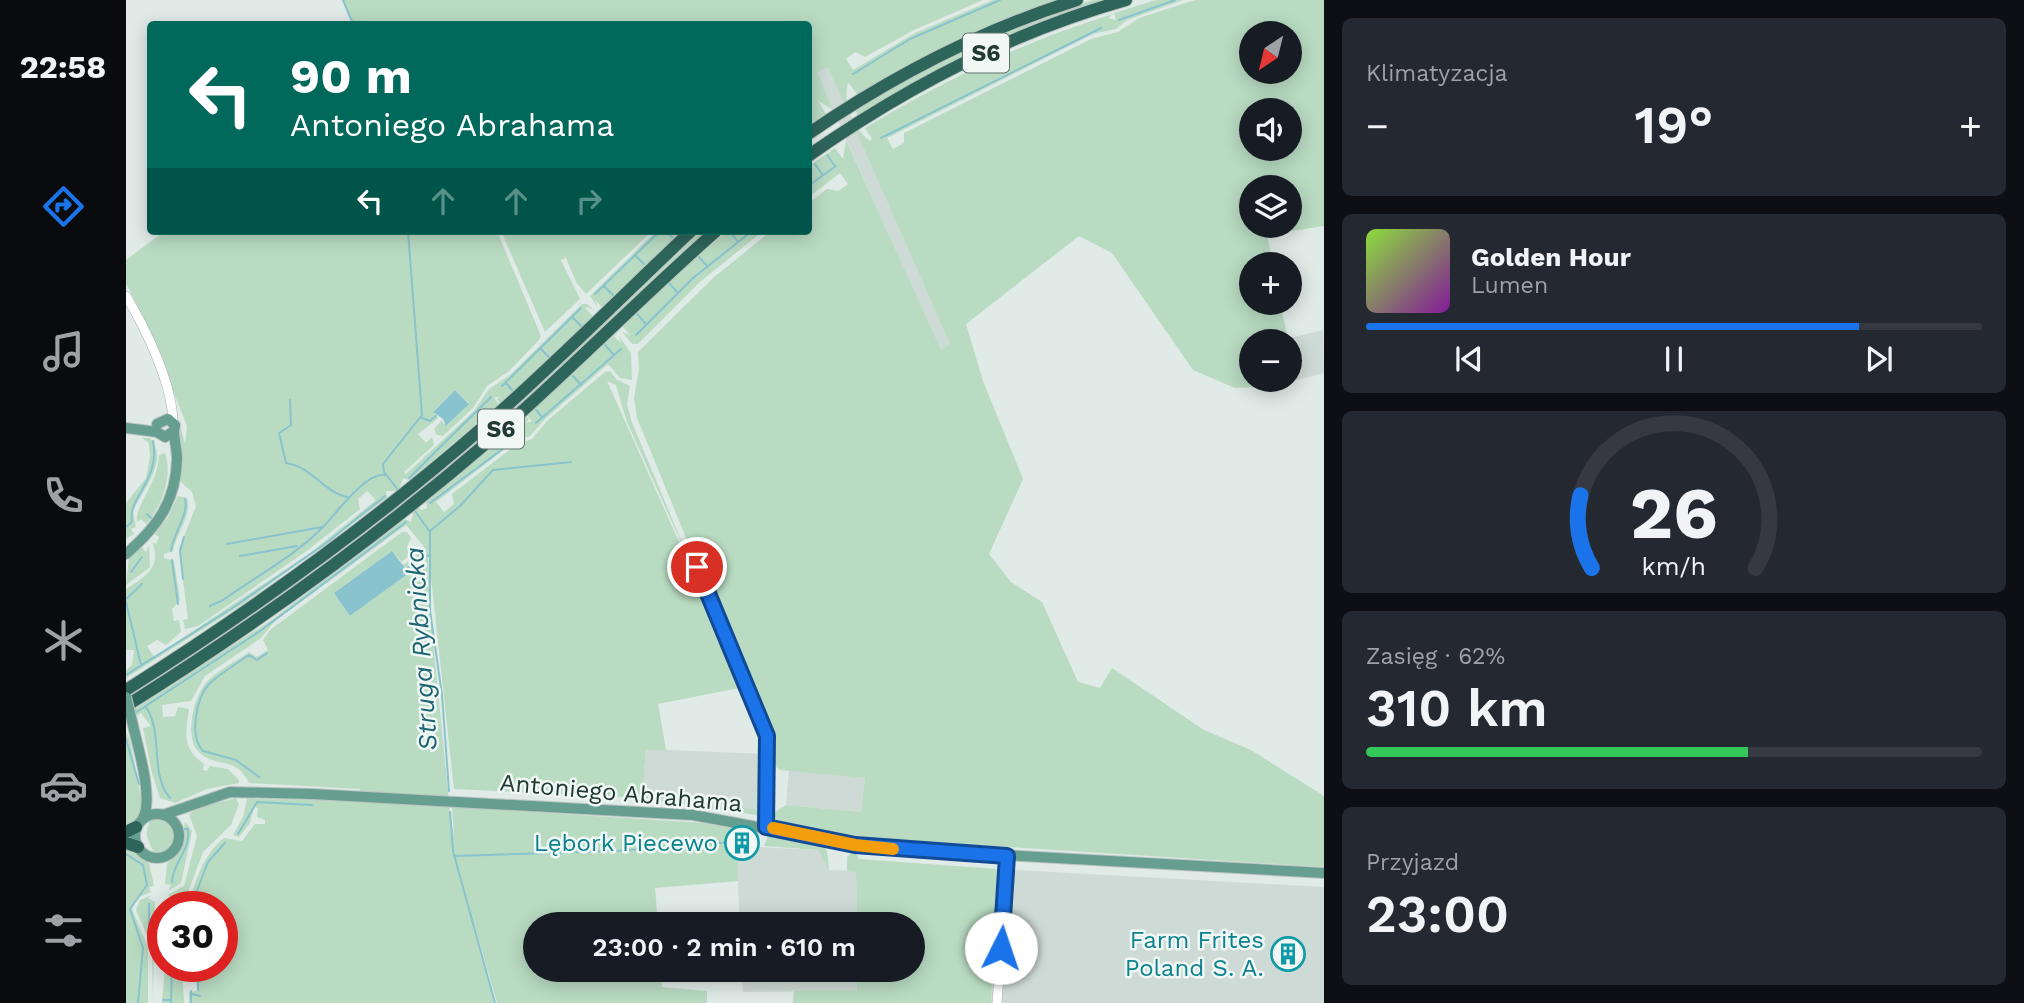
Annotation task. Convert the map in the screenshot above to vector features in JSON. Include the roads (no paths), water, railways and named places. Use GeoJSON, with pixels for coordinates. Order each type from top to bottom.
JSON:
{"type":"FeatureCollection","features":[{"type":"Feature","properties":{"kind":"highway","name":"S6"},"geometry":{"type":"LineString","coordinates":[[812,131],[841,112],[961,45],[1077,0]]}},
{"type":"Feature","properties":{"kind":"highway","name":"S6"},"geometry":{"type":"LineString","coordinates":[[812,153],[849,128],[989,51],[1073,16],[1126,0]]}},
{"type":"Feature","properties":{"kind":"highway","name":"S6"},"geometry":{"type":"LineString","coordinates":[[126,690],[264,598],[409,489],[554,363],[687,235]]}},
{"type":"Feature","properties":{"kind":"highway","name":"S6"},"geometry":{"type":"LineString","coordinates":[[126,706],[272,610],[418,500],[564,373],[712,235]]}},
{"type":"Feature","properties":{"kind":"highway"},"geometry":{"type":"LineString","coordinates":[[126,684],[140,681]]}},
{"type":"Feature","properties":{"kind":"main road"},"geometry":{"type":"LineString","coordinates":[[126,427],[164,427],[175,476],[167,509],[126,554]]}},
{"type":"Feature","properties":{"kind":"main road"},"geometry":{"type":"LineString","coordinates":[[126,545],[143,537]]}},
{"type":"Feature","properties":{"kind":"main road"},"geometry":{"type":"LineString","coordinates":[[126,696],[144,780],[147,808],[135,826],[132,845],[151,857],[169,854],[177,844],[177,828],[183,815],[207,797]]}},
{"type":"Feature","properties":{"kind":"main road"},"geometry":{"type":"LineString","coordinates":[[144,780],[162,814],[177,828]]}},
{"type":"Feature","properties":{"kind":"main road","name":"Antoniego Abrahama"},"geometry":{"type":"LineString","coordinates":[[162,814],[207,797],[230,792],[263,791],[693,815],[855,845],[1324,873]]}},
{"type":"Feature","properties":{"kind":"main road"},"geometry":{"type":"LineString","coordinates":[[135,826],[162,814]]}},
{"type":"Feature","properties":{"kind":"street"},"geometry":{"type":"LineString","coordinates":[[126,296],[146,334],[173,408],[164,427]]}},
{"type":"Feature","properties":{"kind":"street"},"geometry":{"type":"LineString","coordinates":[[697,567],[767,736],[766,827]]}},
{"type":"Feature","properties":{"kind":"street"},"geometry":{"type":"LineString","coordinates":[[997,1003],[1007,856]]}},
{"type":"Feature","properties":{"kind":"water"},"geometry":{"type":"Polygon","coordinates":[[[455,390],[469,404],[446,426],[443,419],[433,412],[455,390]]]}},
{"type":"Feature","properties":{"kind":"water"},"geometry":{"type":"Polygon","coordinates":[[[392,551],[409,573],[350,616],[334,593],[392,551]]]}},
{"type":"Feature","properties":{"kind":"waterway","name":"Struga Rybnicka"},"geometry":{"type":"LineString","coordinates":[[343,0],[352,21]]}},
{"type":"Feature","properties":{"kind":"waterway"},"geometry":{"type":"LineString","coordinates":[[853,74],[910,39],[1000,0]]}},
{"type":"Feature","properties":{"kind":"waterway"},"geometry":{"type":"LineString","coordinates":[[1119,20],[1175,0]]}},
{"type":"Feature","properties":{"kind":"waterway"},"geometry":{"type":"LineString","coordinates":[[881,138],[1101,28]]}},
{"type":"Feature","properties":{"kind":"waterway"},"geometry":{"type":"LineString","coordinates":[[827,155],[835,166]]}},
{"type":"Feature","properties":{"kind":"waterway"},"geometry":{"type":"LineString","coordinates":[[815,164],[822,174]]}},
{"type":"Feature","properties":{"kind":"waterway"},"geometry":{"type":"LineString","coordinates":[[812,183],[836,166]]}},
{"type":"Feature","properties":{"kind":"waterway","name":"Struga Rybnicka"},"geometry":{"type":"LineString","coordinates":[[398,490],[384,472],[383,464],[422,415],[408,235]]}},
{"type":"Feature","properties":{"kind":"waterway"},"geometry":{"type":"LineString","coordinates":[[595,294],[656,235]]}},
{"type":"Feature","properties":{"kind":"waterway"},"geometry":{"type":"LineString","coordinates":[[732,235],[738,242]]}},
{"type":"Feature","properties":{"kind":"waterway"},"geometry":{"type":"LineString","coordinates":[[636,335],[693,278],[747,235]]}},
{"type":"Feature","properties":{"kind":"waterway"},"geometry":{"type":"LineString","coordinates":[[635,255],[644,264]]}},
{"type":"Feature","properties":{"kind":"waterway"},"geometry":{"type":"LineString","coordinates":[[699,257],[708,267]]}},
{"type":"Feature","properties":{"kind":"waterway"},"geometry":{"type":"LineString","coordinates":[[669,283],[678,293]]}},
{"type":"Feature","properties":{"kind":"waterway"},"geometry":{"type":"LineString","coordinates":[[604,286],[613,295]]}},
{"type":"Feature","properties":{"kind":"waterway"},"geometry":{"type":"LineString","coordinates":[[502,386],[581,308]]}},
{"type":"Feature","properties":{"kind":"waterway"},"geometry":{"type":"LineString","coordinates":[[637,314],[646,324]]}},
{"type":"Feature","properties":{"kind":"waterway"},"geometry":{"type":"LineString","coordinates":[[572,317],[581,326]]}},
{"type":"Feature","properties":{"kind":"waterway"},"geometry":{"type":"LineString","coordinates":[[605,345],[614,355]]}},
{"type":"Feature","properties":{"kind":"waterway"},"geometry":{"type":"LineString","coordinates":[[540,348],[549,357]]}},
{"type":"Feature","properties":{"kind":"waterway"},"geometry":{"type":"LineString","coordinates":[[536,423],[621,349]]}},
{"type":"Feature","properties":{"kind":"waterway"},"geometry":{"type":"LineString","coordinates":[[573,376],[581,385]]}},
{"type":"Feature","properties":{"kind":"waterway"},"geometry":{"type":"LineString","coordinates":[[506,383],[512,390]]}},
{"type":"Feature","properties":{"kind":"waterway"},"geometry":{"type":"LineString","coordinates":[[409,478],[491,397]]}},
{"type":"Feature","properties":{"kind":"waterway"},"geometry":{"type":"LineString","coordinates":[[290,400],[291,425],[279,433],[286,463],[304,469],[331,490],[347,497]]}},
{"type":"Feature","properties":{"kind":"waterway"},"geometry":{"type":"LineString","coordinates":[[536,410],[542,417]]}},
{"type":"Feature","properties":{"kind":"waterway"},"geometry":{"type":"LineString","coordinates":[[422,418],[430,421],[436,416]]}},
{"type":"Feature","properties":{"kind":"waterway"},"geometry":{"type":"LineString","coordinates":[[430,503],[524,433]]}},
{"type":"Feature","properties":{"kind":"waterway"},"geometry":{"type":"LineString","coordinates":[[126,527],[132,522],[134,505],[149,477],[154,455],[153,441]]}},
{"type":"Feature","properties":{"kind":"waterway"},"geometry":{"type":"LineString","coordinates":[[430,531],[460,506],[493,470],[571,462]]}},
{"type":"Feature","properties":{"kind":"waterway"},"geometry":{"type":"LineString","coordinates":[[210,606],[298,549],[321,529],[360,487],[369,480],[386,475]]}},
{"type":"Feature","properties":{"kind":"waterway"},"geometry":{"type":"LineString","coordinates":[[414,494],[419,491]]}},
{"type":"Feature","properties":{"kind":"waterway"},"geometry":{"type":"LineString","coordinates":[[126,675],[234,607],[325,544],[385,496]]}},
{"type":"Feature","properties":{"kind":"waterway"},"geometry":{"type":"LineString","coordinates":[[171,551],[185,511],[185,499]]}},
{"type":"Feature","properties":{"kind":"waterway","name":"Struga Rybnicka"},"geometry":{"type":"LineString","coordinates":[[415,511],[430,532],[430,611],[442,695],[449,791]]}},
{"type":"Feature","properties":{"kind":"waterway"},"geometry":{"type":"LineString","coordinates":[[147,514],[151,518]]}},
{"type":"Feature","properties":{"kind":"waterway"},"geometry":{"type":"LineString","coordinates":[[135,713],[260,631],[406,522]]}},
{"type":"Feature","properties":{"kind":"waterway"},"geometry":{"type":"LineString","coordinates":[[227,544],[322,527]]}},
{"type":"Feature","properties":{"kind":"waterway"},"geometry":{"type":"LineString","coordinates":[[183,579],[180,551],[184,537]]}},
{"type":"Feature","properties":{"kind":"waterway"},"geometry":{"type":"LineString","coordinates":[[240,556],[297,546]]}},
{"type":"Feature","properties":{"kind":"waterway"},"geometry":{"type":"LineString","coordinates":[[406,569],[429,555]]}},
{"type":"Feature","properties":{"kind":"waterway"},"geometry":{"type":"LineString","coordinates":[[131,572],[142,557]]}},
{"type":"Feature","properties":{"kind":"waterway"},"geometry":{"type":"LineString","coordinates":[[172,560],[178,604]]}},
{"type":"Feature","properties":{"kind":"waterway"},"geometry":{"type":"LineString","coordinates":[[126,599],[142,584]]}},
{"type":"Feature","properties":{"kind":"waterway"},"geometry":{"type":"LineString","coordinates":[[126,602],[141,665]]}},
{"type":"Feature","properties":{"kind":"waterway"},"geometry":{"type":"LineString","coordinates":[[259,777],[236,760],[203,751],[196,737],[195,727],[201,698],[209,684],[249,655],[257,660],[267,653]]}},
{"type":"Feature","properties":{"kind":"waterway"},"geometry":{"type":"LineString","coordinates":[[146,707],[154,729],[160,777],[170,798]]}},
{"type":"Feature","properties":{"kind":"waterway"},"geometry":{"type":"LineString","coordinates":[[126,739],[139,784]]}},
{"type":"Feature","properties":{"kind":"waterway"},"geometry":{"type":"LineString","coordinates":[[238,834],[257,802],[312,805]]}},
{"type":"Feature","properties":{"kind":"waterway","name":"Struga Rybnicka"},"geometry":{"type":"LineString","coordinates":[[450,812],[453,851],[495,1003]]}},
{"type":"Feature","properties":{"kind":"waterway"},"geometry":{"type":"LineString","coordinates":[[172,882],[175,868],[187,844],[188,829],[183,829]]}},
{"type":"Feature","properties":{"kind":"waterway"},"geometry":{"type":"LineString","coordinates":[[454,856],[615,851],[733,842]]}},
{"type":"Feature","properties":{"kind":"waterway"},"geometry":{"type":"LineString","coordinates":[[197,891],[208,862],[225,843]]}},
{"type":"Feature","properties":{"kind":"waterway"},"geometry":{"type":"LineString","coordinates":[[126,854],[143,865],[147,885],[130,909],[143,948],[138,1003]]}},
{"type":"Feature","properties":{"kind":"waterway"},"geometry":{"type":"LineString","coordinates":[[171,1003],[172,982]]}},
{"type":"Feature","properties":{"kind":"waterway"},"geometry":{"type":"LineString","coordinates":[[198,982],[198,990]]}},
{"type":"Feature","properties":{"kind":"waterway"},"geometry":{"type":"LineString","coordinates":[[191,991],[191,1003]]}},
{"type":"Feature","properties":{"kind":"waterway"},"geometry":{"type":"LineString","coordinates":[[192,994],[200,996]]}},
{"type":"Feature","properties":{"kind":"waterway"},"geometry":{"type":"LineString","coordinates":[[163,1000],[171,1000]]}},
{"type":"Feature","properties":{"kind":"place","name":"Lębork Piecewo"},"geometry":{"type":"Point","coordinates":[742,843]}},
{"type":"Feature","properties":{"kind":"place","name":"Farm Frites Poland S. A."},"geometry":{"type":"Point","coordinates":[1288,954]}}]}
